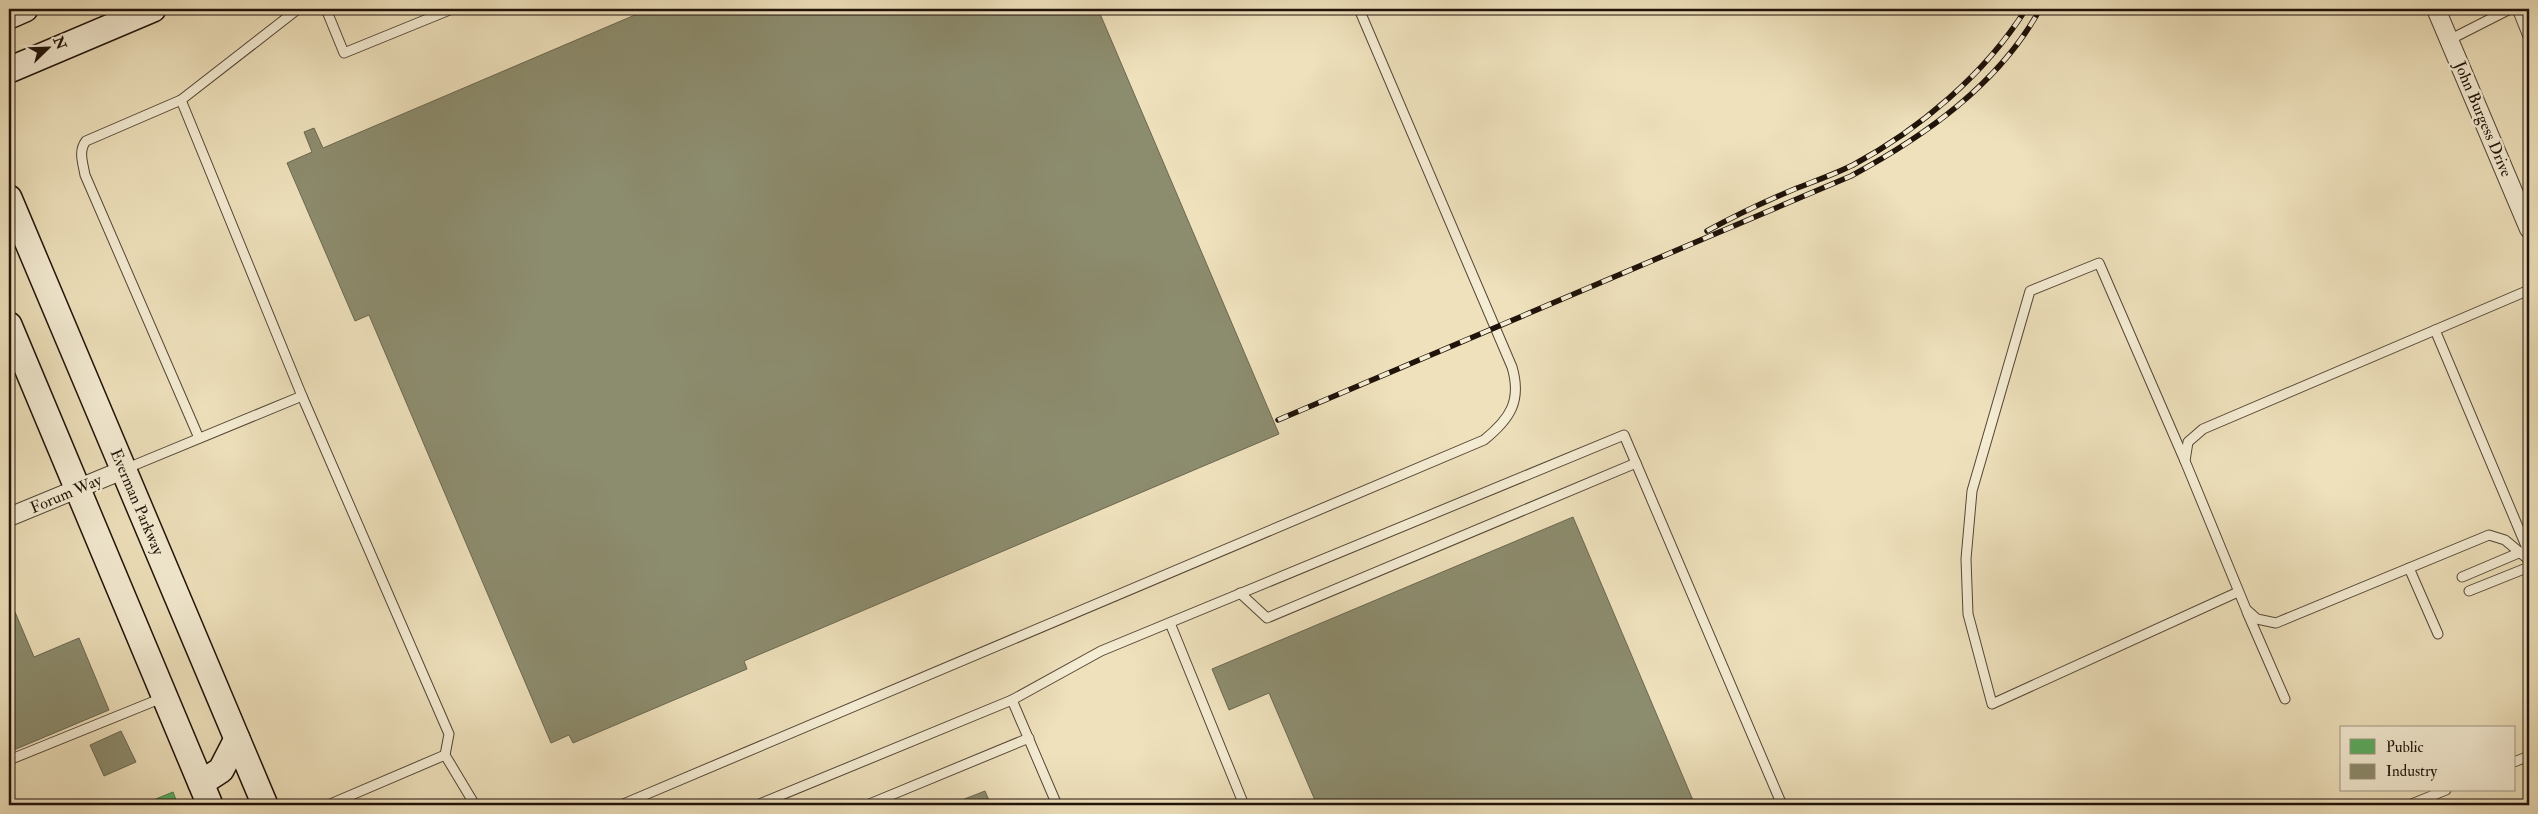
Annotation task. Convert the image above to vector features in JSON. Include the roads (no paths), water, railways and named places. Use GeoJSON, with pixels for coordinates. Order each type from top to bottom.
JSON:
{"type":"FeatureCollection","features":[{"type":"Feature","properties":{"kind":"main road"},"geometry":{"type":"LineString","coordinates":[[9,16],[25,9]]}},
{"type":"Feature","properties":{"kind":"main road"},"geometry":{"type":"LineString","coordinates":[[9,70],[153,9]]}},
{"type":"Feature","properties":{"kind":"main road","name":"Everman Parkway"},"geometry":{"type":"LineString","coordinates":[[9,198],[265,805]]}},
{"type":"Feature","properties":{"kind":"main road"},"geometry":{"type":"LineString","coordinates":[[9,325],[205,794]]}},
{"type":"Feature","properties":{"kind":"main road"},"geometry":{"type":"LineString","coordinates":[[205,794],[221,770],[237,739]]}},
{"type":"Feature","properties":{"kind":"street","name":"John Burgess Drive"},"geometry":{"type":"LineString","coordinates":[[2436,9],[2529,229]]}},
{"type":"Feature","properties":{"kind":"street","name":"Forum Way"},"geometry":{"type":"LineString","coordinates":[[9,518],[123,470]]}},
{"type":"Feature","properties":{"kind":"lane"},"geometry":{"type":"LineString","coordinates":[[199,438],[85,175],[81,147],[86,141],[181,100],[298,9]]}},
{"type":"Feature","properties":{"kind":"lane"},"geometry":{"type":"LineString","coordinates":[[326,9],[344,53],[452,9]]}},
{"type":"Feature","properties":{"kind":"lane"},"geometry":{"type":"LineString","coordinates":[[621,805],[1484,440],[1500,428],[1510,414],[1516,398],[1516,382],[1512,367],[1358,9]]}},
{"type":"Feature","properties":{"kind":"lane"},"geometry":{"type":"LineString","coordinates":[[2450,40],[2510,9]]}},
{"type":"Feature","properties":{"kind":"lane"},"geometry":{"type":"LineString","coordinates":[[2517,9],[2529,39]]}},
{"type":"Feature","properties":{"kind":"lane"},"geometry":{"type":"LineString","coordinates":[[181,100],[302,396],[448,734],[445,756],[475,805]]}},
{"type":"Feature","properties":{"kind":"lane"},"geometry":{"type":"LineString","coordinates":[[2238,592],[1992,704],[1968,614],[1966,559],[1972,491],[2030,291],[2099,263],[2185,461],[2284,699]]}},
{"type":"Feature","properties":{"kind":"lane"},"geometry":{"type":"LineString","coordinates":[[2185,461],[2188,442],[2203,429],[2529,290]]}},
{"type":"Feature","properties":{"kind":"lane"},"geometry":{"type":"LineString","coordinates":[[2435,330],[2529,560]]}},
{"type":"Feature","properties":{"kind":"lane"},"geometry":{"type":"LineString","coordinates":[[123,470],[302,396]]}},
{"type":"Feature","properties":{"kind":"lane"},"geometry":{"type":"LineString","coordinates":[[757,805],[1012,700],[1101,651],[1624,434],[1782,805]]}},
{"type":"Feature","properties":{"kind":"lane"},"geometry":{"type":"LineString","coordinates":[[1240,593],[1267,618],[1636,463]]}},
{"type":"Feature","properties":{"kind":"lane"},"geometry":{"type":"LineString","coordinates":[[2246,609],[2257,619],[2276,623],[2489,535],[2505,540],[2525,552]]}},
{"type":"Feature","properties":{"kind":"lane"},"geometry":{"type":"LineString","coordinates":[[2462,577],[2525,552]]}},
{"type":"Feature","properties":{"kind":"lane"},"geometry":{"type":"LineString","coordinates":[[2469,591],[2529,567]]}},
{"type":"Feature","properties":{"kind":"lane"},"geometry":{"type":"LineString","coordinates":[[2409,568],[2438,634]]}},
{"type":"Feature","properties":{"kind":"lane"},"geometry":{"type":"LineString","coordinates":[[2421,596],[2430,591]]}},
{"type":"Feature","properties":{"kind":"lane"},"geometry":{"type":"LineString","coordinates":[[2427,609],[2436,605]]}},
{"type":"Feature","properties":{"kind":"lane"},"geometry":{"type":"LineString","coordinates":[[1170,623],[1244,805]]}},
{"type":"Feature","properties":{"kind":"lane"},"geometry":{"type":"LineString","coordinates":[[9,760],[165,696]]}},
{"type":"Feature","properties":{"kind":"lane"},"geometry":{"type":"LineString","coordinates":[[1012,700],[1057,805]]}},
{"type":"Feature","properties":{"kind":"lane"},"geometry":{"type":"LineString","coordinates":[[867,805],[1028,738]]}},
{"type":"Feature","properties":{"kind":"lane"},"geometry":{"type":"LineString","coordinates":[[328,805],[445,756]]}},
{"type":"Feature","properties":{"kind":"lane"},"geometry":{"type":"LineString","coordinates":[[2516,761],[2529,756]]}},
{"type":"Feature","properties":{"kind":"lane"},"geometry":{"type":"LineString","coordinates":[[2409,805],[2441,792]]}},
{"type":"Feature","properties":{"kind":"railway"},"geometry":{"type":"LineString","coordinates":[[1707,231],[1763,203],[1853,165],[1903,135],[1949,98],[1971,77],[2010,33],[2026,9]]}},
{"type":"Feature","properties":{"kind":"railway"},"geometry":{"type":"LineString","coordinates":[[1278,420],[1851,176],[1906,144],[1958,106],[2004,61],[2040,9]]}}]}
